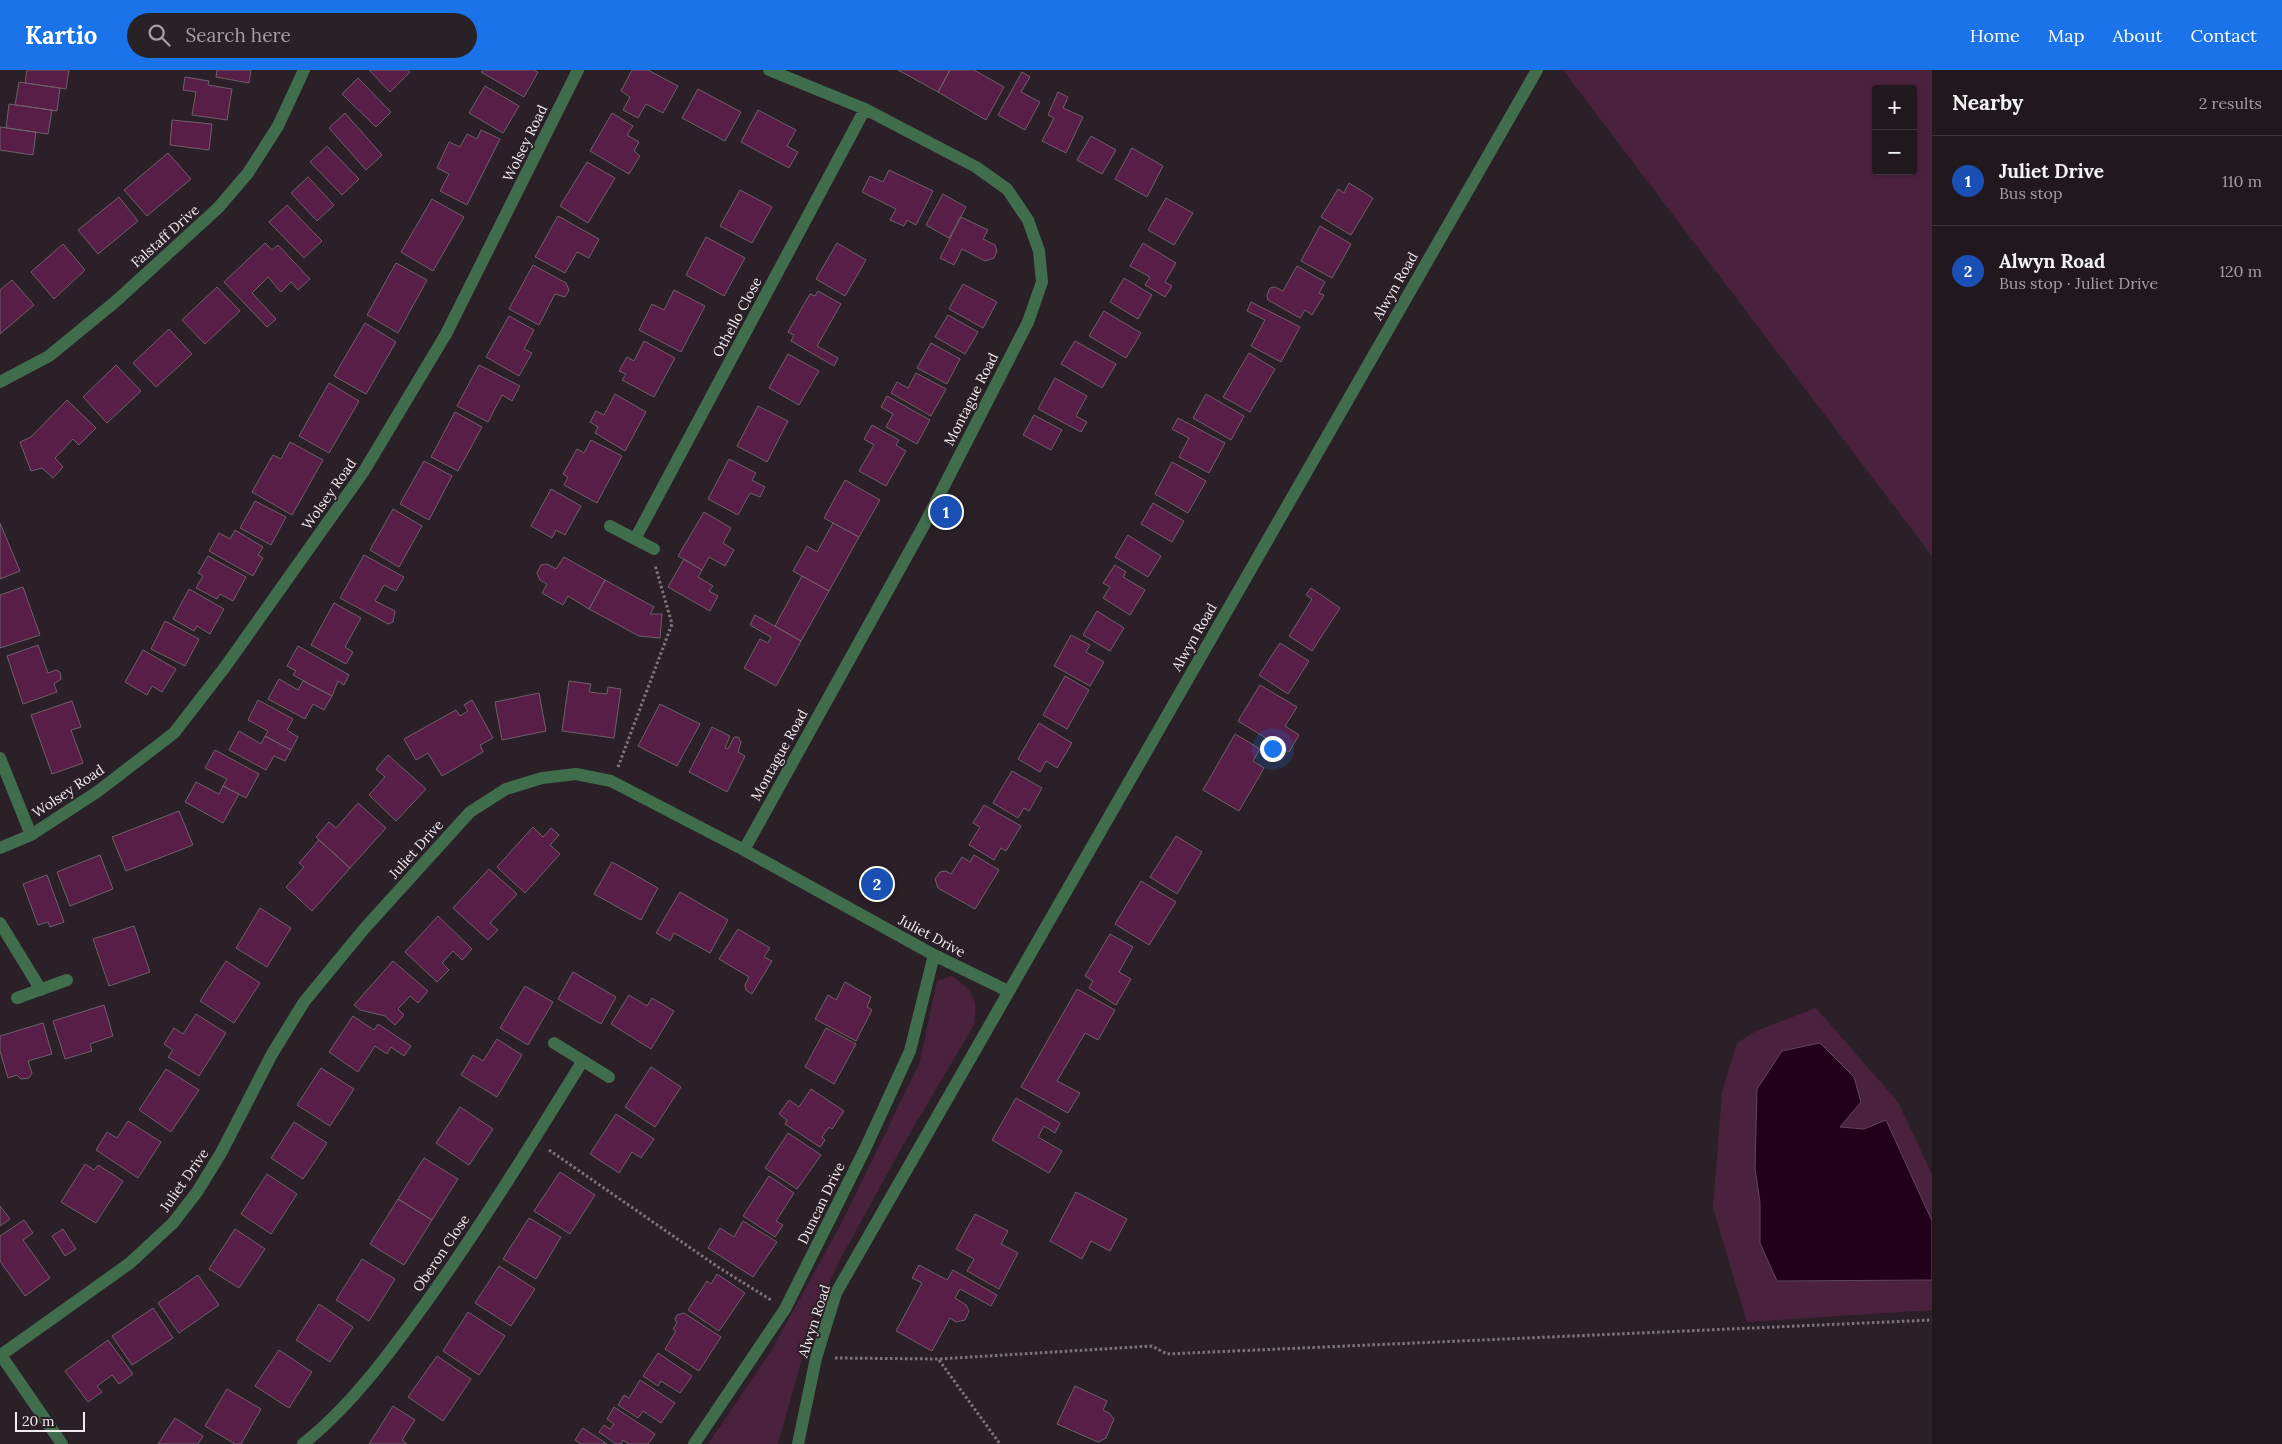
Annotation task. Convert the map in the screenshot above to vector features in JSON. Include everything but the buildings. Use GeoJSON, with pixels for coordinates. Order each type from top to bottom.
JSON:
{"type":"FeatureCollection","features":[{"type":"Feature","properties":{"kind":"street","name":"Falstaff Drive"},"geometry":{"type":"LineString","coordinates":[[0,382],[49,356],[115,302],[218,208],[248,173],[278,126],[304,70]]}},
{"type":"Feature","properties":{"kind":"street","name":"Wolsey Road"},"geometry":{"type":"LineString","coordinates":[[0,848],[31,835],[97,792],[174,733],[225,667],[364,471],[446,334],[506,218],[578,70]]}},
{"type":"Feature","properties":{"kind":"street","name":"Montague Road"},"geometry":{"type":"LineString","coordinates":[[744,850],[923,527],[1028,322],[1042,282],[1039,251],[1028,220],[1007,189],[976,167],[865,109],[770,70]]}},
{"type":"Feature","properties":{"kind":"street","name":"Alwyn Road"},"geometry":{"type":"LineString","coordinates":[[798,1444],[816,1358],[836,1293],[1537,70]]}},
{"type":"Feature","properties":{"kind":"street","name":"Othello Close"},"geometry":{"type":"LineString","coordinates":[[634,539],[865,109]]}},
{"type":"Feature","properties":{"kind":"street"},"geometry":{"type":"LineString","coordinates":[[610,526],[654,549]]}},
{"type":"Feature","properties":{"kind":"street"},"geometry":{"type":"LineString","coordinates":[[0,758],[31,835]]}},
{"type":"Feature","properties":{"kind":"street","name":"Juliet Drive"},"geometry":{"type":"LineString","coordinates":[[1,1355],[130,1263],[172,1224],[197,1192],[221,1153],[272,1054],[304,1002],[364,929],[470,812],[506,789],[542,778],[576,774],[611,781],[744,850],[934,955],[1008,991]]}},
{"type":"Feature","properties":{"kind":"street"},"geometry":{"type":"LineString","coordinates":[[0,923],[42,990]]}},
{"type":"Feature","properties":{"kind":"street","name":"Duncan Drive"},"geometry":{"type":"LineString","coordinates":[[694,1444],[785,1309],[865,1149],[910,1051],[934,955]]}},
{"type":"Feature","properties":{"kind":"street"},"geometry":{"type":"LineString","coordinates":[[17,998],[67,980]]}},
{"type":"Feature","properties":{"kind":"street"},"geometry":{"type":"LineString","coordinates":[[554,1043],[609,1077]]}},
{"type":"Feature","properties":{"kind":"street","name":"Oberon Close"},"geometry":{"type":"LineString","coordinates":[[303,1444],[327,1425],[395,1345],[447,1273],[534,1140],[582,1062]]}},
{"type":"Feature","properties":{"kind":"street"},"geometry":{"type":"LineString","coordinates":[[1,1355],[62,1444]]}},
{"type":"Feature","properties":{"kind":"path"},"geometry":{"type":"LineString","coordinates":[[611,781],[623,758],[672,624],[656,570],[654,549]]}},
{"type":"Feature","properties":{"kind":"path"},"geometry":{"type":"LineString","coordinates":[[534,1140],[718,1267],[785,1309]]}},
{"type":"Feature","properties":{"kind":"path"},"geometry":{"type":"LineString","coordinates":[[1152,1346],[1167,1354],[1932,1320]]}},
{"type":"Feature","properties":{"kind":"path"},"geometry":{"type":"LineString","coordinates":[[816,1358],[939,1359],[1152,1346],[1158,1342]]}},
{"type":"Feature","properties":{"kind":"path"},"geometry":{"type":"LineString","coordinates":[[939,1359],[1000,1444]]}},
{"type":"Feature","properties":{"kind":"shaded area"},"geometry":{"type":"Polygon","coordinates":[[[1563,70],[1932,70],[1932,556],[1563,70]]]}},
{"type":"Feature","properties":{"kind":"shaded area"},"geometry":{"type":"Polygon","coordinates":[[[952,976],[970,991],[973,996],[975,1002],[974,1025],[903,1145],[841,1258],[814,1315],[778,1444],[708,1444],[771,1351],[841,1224],[919,1065],[937,981],[952,976]]]}},
{"type":"Feature","properties":{"kind":"shaded area"},"geometry":{"type":"Polygon","coordinates":[[[1816,1008],[1898,1102],[1932,1174],[1932,1221],[1925,1207],[1864,1129],[1840,1127],[1861,1102],[1854,1077],[1757,1089],[1755,1169],[1760,1202],[1760,1243],[1777,1281],[1932,1280],[1932,1310],[1747,1322],[1713,1208],[1722,1092],[1737,1043],[1756,1031],[1816,1008]]]}},
{"type":"Feature","properties":{"kind":"shaded area"},"geometry":{"type":"Polygon","coordinates":[[[1820,1043],[1854,1077],[1861,1102],[1840,1127],[1864,1129],[1886,1120],[1932,1221],[1932,1280],[1777,1281],[1760,1243],[1760,1202],[1755,1169],[1757,1089],[1782,1051],[1820,1043]]]}},
{"type":"Feature","properties":{"kind":"place","name":"Juliet Drive"},"geometry":{"type":"Point","coordinates":[946,512]}},
{"type":"Feature","properties":{"kind":"place","name":"Alwyn Road"},"geometry":{"type":"Point","coordinates":[877,884]}}]}
